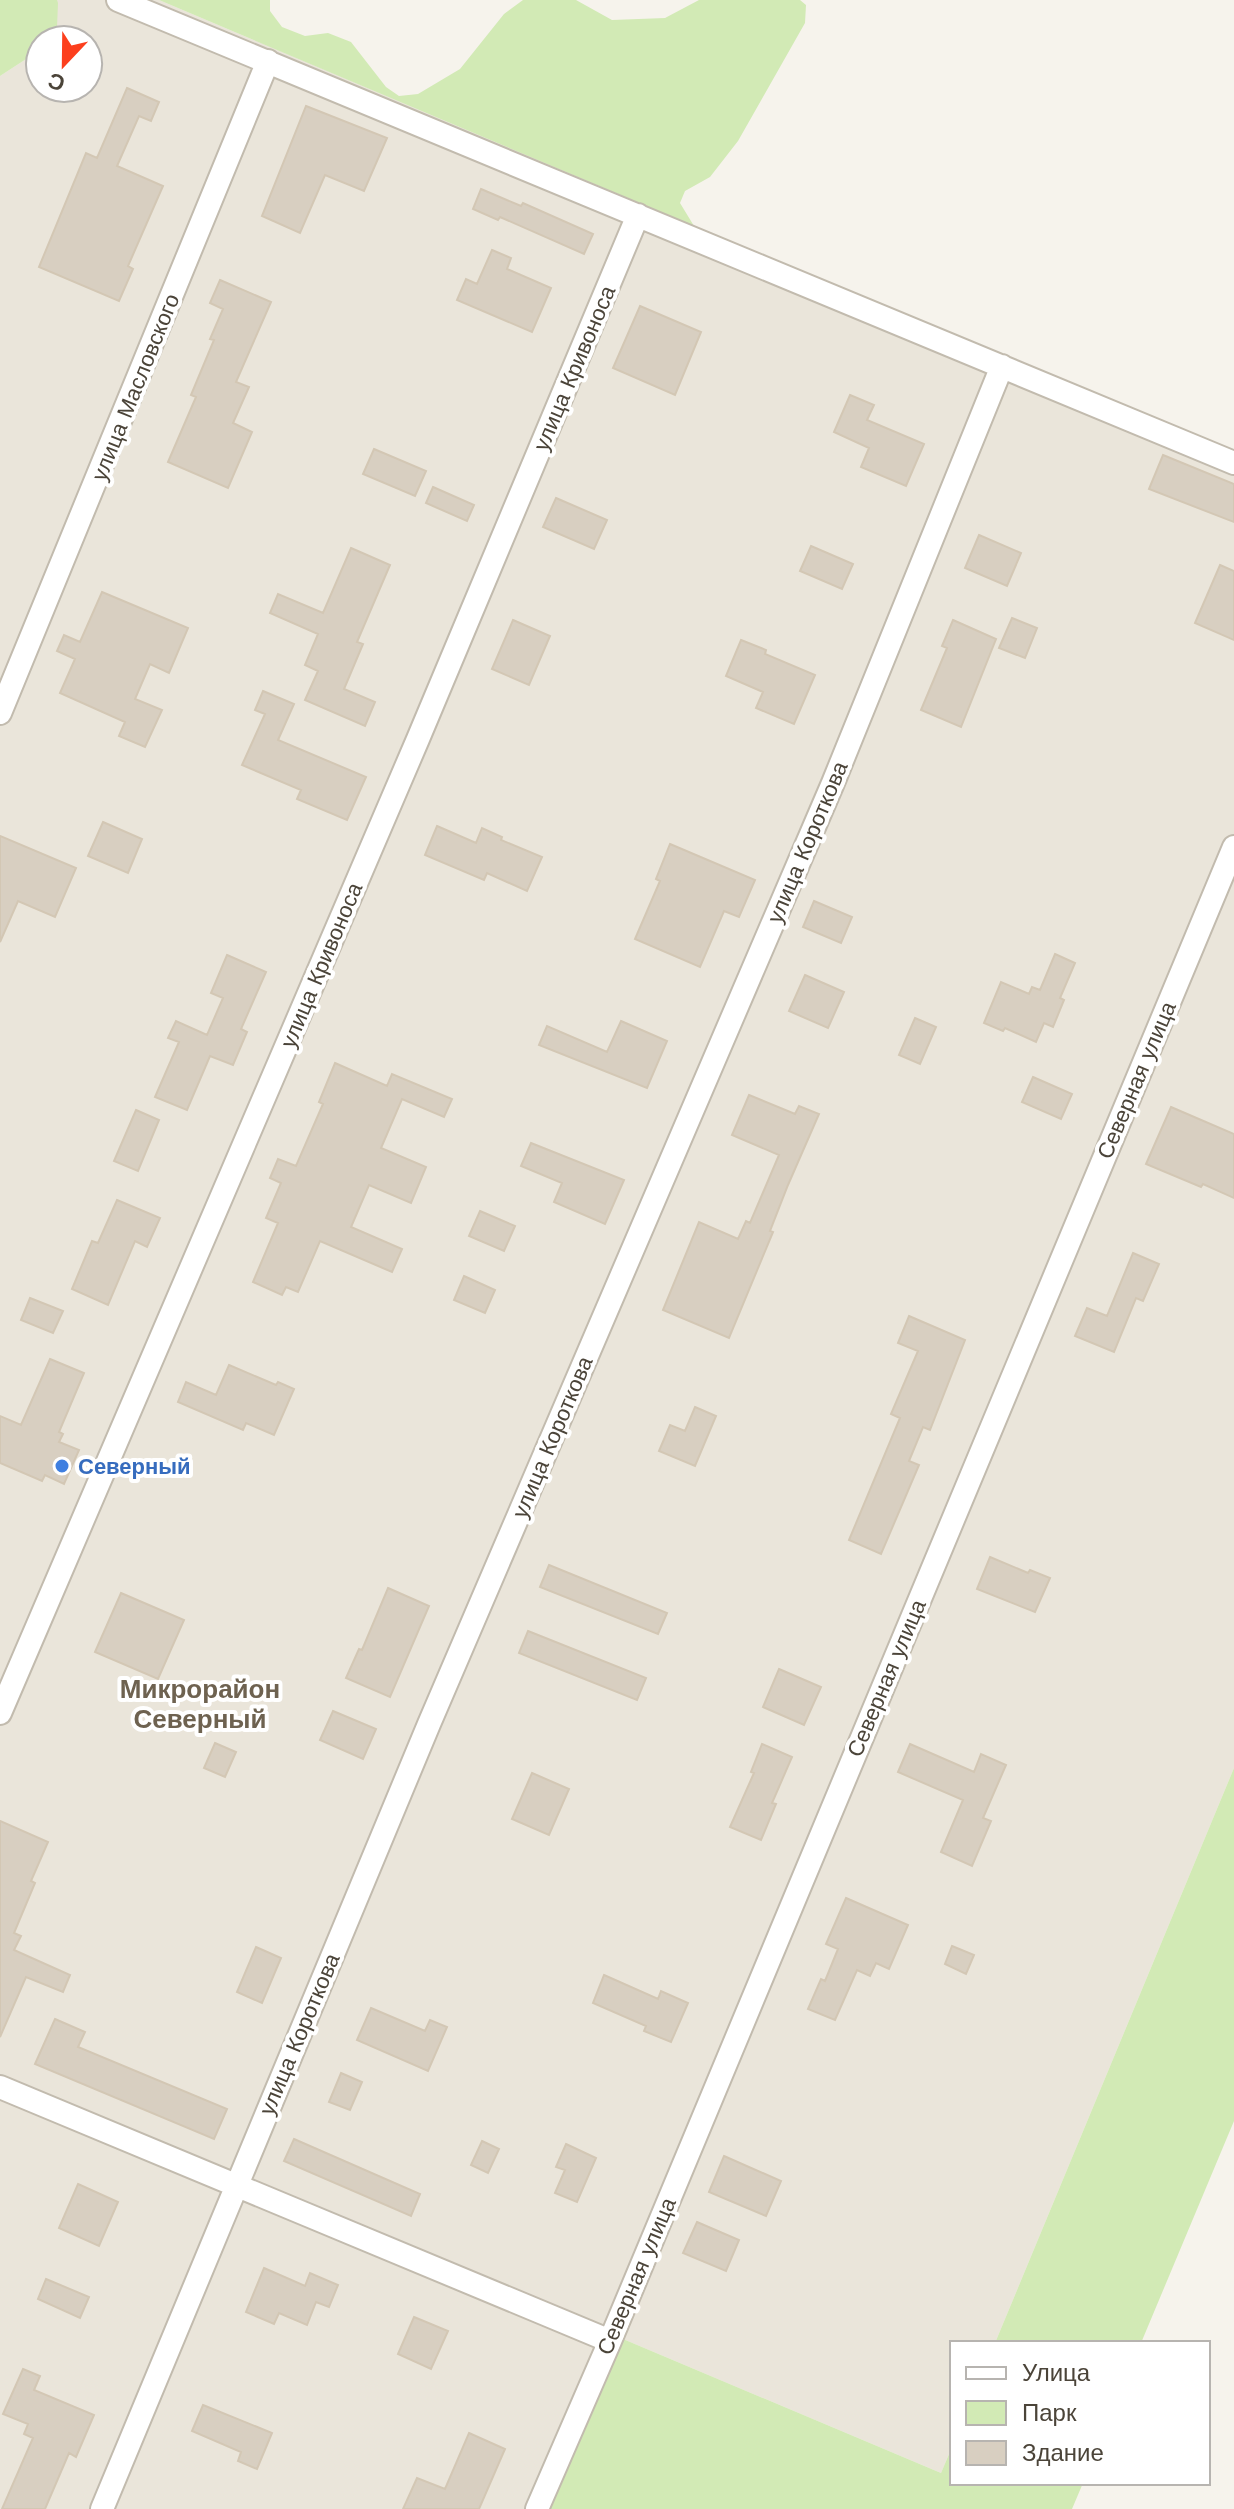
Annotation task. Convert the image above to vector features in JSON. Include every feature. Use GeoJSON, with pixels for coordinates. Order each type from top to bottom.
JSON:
{"type":"FeatureCollection","features":[{"type":"Feature","properties":{"kind":"street"},"geometry":{"type":"LineString","coordinates":[[118,0],[1234,463]]}},
{"type":"Feature","properties":{"kind":"street","name":"улица Масловского"},"geometry":{"type":"LineString","coordinates":[[0,713],[268,61]]}},
{"type":"Feature","properties":{"kind":"street","name":"улица Кривоноса"},"geometry":{"type":"LineString","coordinates":[[0,1713],[412,753],[638,215]]}},
{"type":"Feature","properties":{"kind":"street","name":"улица Короткова"},"geometry":{"type":"LineString","coordinates":[[102,2509],[429,1724],[833,783],[1002,366]]}},
{"type":"Feature","properties":{"kind":"street","name":"Северная улица"},"geometry":{"type":"LineString","coordinates":[[537,2509],[1234,847]]}},
{"type":"Feature","properties":{"kind":"street"},"geometry":{"type":"LineString","coordinates":[[0,2087],[610,2341]]}},
{"type":"Feature","properties":{"kind":"shaded area"},"geometry":{"type":"Polygon","coordinates":[[[57,0],[159,0],[1234,453],[1234,1768],[996,2341],[950,2341],[950,2452],[941,2473],[623,2339],[550,2509],[0,2509],[0,76],[24,60],[24,104],[104,104],[104,24],[57,24],[57,0]]]}},
{"type":"Feature","properties":{"kind":"green space"},"geometry":{"type":"Polygon","coordinates":[[[0,0],[57,0],[57,24],[24,24],[24,60],[0,76],[0,0]]]}},
{"type":"Feature","properties":{"kind":"green space"},"geometry":{"type":"Polygon","coordinates":[[[159,0],[270,0],[270,11],[282,27],[305,36],[328,33],[351,42],[386,87],[399,96],[418,94],[460,69],[504,14],[523,0],[576,0],[612,20],[665,18],[699,0],[800,0],[806,5],[805,23],[738,141],[710,177],[685,191],[680,203],[694,226],[159,0]]]}},
{"type":"Feature","properties":{"kind":"green space"},"geometry":{"type":"Polygon","coordinates":[[[1234,1768],[1234,2121],[1142,2341],[996,2341],[1234,1768]]]}},
{"type":"Feature","properties":{"kind":"green space"},"geometry":{"type":"Polygon","coordinates":[[[623,2339],[941,2473],[950,2452],[950,2485],[1082,2485],[1072,2509],[550,2509],[623,2339]]]}},
{"type":"Feature","properties":{"kind":"building"},"geometry":{"type":"Polygon","coordinates":[[[127,88],[159,102],[151,121],[139,116],[117,166],[163,186],[128,266],[133,269],[119,301],[39,267],[86,153],[97,158],[127,88]]]}},
{"type":"Feature","properties":{"kind":"building"},"geometry":{"type":"Polygon","coordinates":[[[306,106],[387,138],[364,191],[325,175],[300,233],[262,216],[306,106]]]}},
{"type":"Feature","properties":{"kind":"building"},"geometry":{"type":"Polygon","coordinates":[[[481,189],[521,206],[523,203],[593,234],[584,254],[500,217],[498,220],[473,209],[481,189]]]}},
{"type":"Feature","properties":{"kind":"building"},"geometry":{"type":"Polygon","coordinates":[[[492,250],[511,258],[507,269],[551,288],[532,332],[457,300],[466,279],[477,284],[492,250]]]}},
{"type":"Feature","properties":{"kind":"building"},"geometry":{"type":"Polygon","coordinates":[[[220,280],[271,302],[236,382],[249,387],[233,423],[252,432],[228,488],[168,462],[196,397],[191,395],[223,309],[210,303],[220,280]]]}},
{"type":"Feature","properties":{"kind":"building"},"geometry":{"type":"Polygon","coordinates":[[[640,306],[701,332],[675,395],[613,368],[640,306]]]}},
{"type":"Feature","properties":{"kind":"building"},"geometry":{"type":"Polygon","coordinates":[[[850,395],[874,405],[867,420],[924,444],[906,486],[861,467],[869,448],[834,432],[850,395]]]}},
{"type":"Feature","properties":{"kind":"building"},"geometry":{"type":"Polygon","coordinates":[[[374,449],[426,471],[415,496],[363,474],[374,449]]]}},
{"type":"Feature","properties":{"kind":"building"},"geometry":{"type":"Polygon","coordinates":[[[1163,455],[1234,484],[1234,522],[1149,489],[1163,455]]]}},
{"type":"Feature","properties":{"kind":"building"},"geometry":{"type":"Polygon","coordinates":[[[433,487],[474,505],[467,521],[426,503],[433,487]]]}},
{"type":"Feature","properties":{"kind":"building"},"geometry":{"type":"Polygon","coordinates":[[[556,498],[607,520],[594,549],[543,527],[556,498]]]}},
{"type":"Feature","properties":{"kind":"building"},"geometry":{"type":"Polygon","coordinates":[[[979,535],[1021,553],[1007,586],[965,568],[979,535]]]}},
{"type":"Feature","properties":{"kind":"building"},"geometry":{"type":"Polygon","coordinates":[[[811,546],[853,564],[842,589],[800,571],[811,546]]]}},
{"type":"Feature","properties":{"kind":"building"},"geometry":{"type":"Polygon","coordinates":[[[351,548],[390,565],[357,642],[363,644],[344,689],[375,702],[365,726],[305,700],[318,671],[305,665],[318,634],[270,613],[278,594],[323,613],[351,548]]]}},
{"type":"Feature","properties":{"kind":"building"},"geometry":{"type":"Polygon","coordinates":[[[1220,565],[1234,571],[1234,640],[1195,623],[1220,565]]]}},
{"type":"Feature","properties":{"kind":"building"},"geometry":{"type":"Polygon","coordinates":[[[102,592],[188,628],[169,673],[150,664],[135,699],[162,710],[145,747],[119,736],[125,722],[60,693],[75,659],[57,651],[64,635],[80,642],[102,592]]]}},
{"type":"Feature","properties":{"kind":"building"},"geometry":{"type":"Polygon","coordinates":[[[1012,618],[1037,628],[1025,658],[999,648],[1012,618]]]}},
{"type":"Feature","properties":{"kind":"building"},"geometry":{"type":"Polygon","coordinates":[[[513,620],[550,636],[529,685],[492,669],[513,620]]]}},
{"type":"Feature","properties":{"kind":"building"},"geometry":{"type":"Polygon","coordinates":[[[953,620],[996,639],[961,727],[921,710],[947,648],[942,646],[953,620]]]}},
{"type":"Feature","properties":{"kind":"building"},"geometry":{"type":"Polygon","coordinates":[[[741,640],[815,675],[794,724],[756,708],[763,692],[726,676],[741,640]]]}},
{"type":"Feature","properties":{"kind":"building"},"geometry":{"type":"Polygon","coordinates":[[[263,691],[294,704],[278,740],[366,777],[347,820],[297,799],[301,790],[242,765],[265,714],[255,710],[263,691]]]}},
{"type":"Feature","properties":{"kind":"building"},"geometry":{"type":"Polygon","coordinates":[[[103,822],[142,839],[128,873],[88,856],[103,822]]]}},
{"type":"Feature","properties":{"kind":"building"},"geometry":{"type":"Polygon","coordinates":[[[437,826],[476,843],[482,828],[502,837],[501,840],[542,857],[527,891],[487,873],[484,880],[425,855],[437,826]]]}},
{"type":"Feature","properties":{"kind":"building"},"geometry":{"type":"Polygon","coordinates":[[[0,836],[76,868],[55,917],[18,901],[0,942],[0,836]]]}},
{"type":"Feature","properties":{"kind":"building"},"geometry":{"type":"Polygon","coordinates":[[[670,844],[755,880],[739,917],[724,911],[700,967],[635,939],[660,881],[656,879],[670,844]]]}},
{"type":"Feature","properties":{"kind":"building"},"geometry":{"type":"Polygon","coordinates":[[[814,901],[852,917],[841,943],[803,927],[814,901]]]}},
{"type":"Feature","properties":{"kind":"building"},"geometry":{"type":"Polygon","coordinates":[[[1055,954],[1075,963],[1060,998],[1064,1000],[1053,1027],[1044,1023],[1036,1042],[1005,1028],[1003,1031],[984,1023],[1001,982],[1029,994],[1032,987],[1040,990],[1055,954]]]}},
{"type":"Feature","properties":{"kind":"building"},"geometry":{"type":"Polygon","coordinates":[[[227,955],[266,972],[241,1029],[247,1032],[233,1065],[210,1056],[187,1110],[155,1097],[179,1042],[168,1038],[176,1021],[207,1035],[223,998],[211,993],[227,955]]]}},
{"type":"Feature","properties":{"kind":"building"},"geometry":{"type":"Polygon","coordinates":[[[805,975],[844,992],[828,1028],[789,1011],[805,975]]]}},
{"type":"Feature","properties":{"kind":"building"},"geometry":{"type":"Polygon","coordinates":[[[915,1018],[936,1027],[920,1064],[899,1055],[915,1018]]]}},
{"type":"Feature","properties":{"kind":"building"},"geometry":{"type":"Polygon","coordinates":[[[621,1021],[667,1041],[647,1088],[539,1045],[547,1026],[607,1052],[621,1021]]]}},
{"type":"Feature","properties":{"kind":"building"},"geometry":{"type":"Polygon","coordinates":[[[335,1063],[387,1086],[392,1074],[452,1099],[444,1117],[402,1099],[381,1148],[426,1167],[411,1203],[369,1185],[351,1227],[402,1249],[392,1272],[320,1241],[298,1292],[286,1287],[282,1295],[253,1282],[278,1223],[266,1218],[281,1183],[270,1178],[278,1159],[296,1166],[323,1104],[319,1102],[335,1063]]]}},
{"type":"Feature","properties":{"kind":"building"},"geometry":{"type":"Polygon","coordinates":[[[1033,1077],[1072,1094],[1061,1119],[1022,1102],[1033,1077]]]}},
{"type":"Feature","properties":{"kind":"building"},"geometry":{"type":"Polygon","coordinates":[[[749,1095],[795,1114],[799,1106],[819,1114],[729,1338],[663,1310],[699,1222],[738,1239],[746,1221],[750,1223],[779,1155],[732,1135],[749,1095]]]}},
{"type":"Feature","properties":{"kind":"building"},"geometry":{"type":"Polygon","coordinates":[[[1171,1107],[1234,1134],[1234,1198],[1146,1164],[1171,1107]]]}},
{"type":"Feature","properties":{"kind":"building"},"geometry":{"type":"Polygon","coordinates":[[[136,1110],[159,1120],[138,1171],[114,1161],[136,1110]]]}},
{"type":"Feature","properties":{"kind":"building"},"geometry":{"type":"Polygon","coordinates":[[[531,1143],[624,1180],[605,1224],[554,1202],[562,1183],[521,1166],[531,1143]]]}},
{"type":"Feature","properties":{"kind":"building"},"geometry":{"type":"Polygon","coordinates":[[[117,1200],[160,1218],[147,1247],[135,1241],[108,1305],[72,1289],[92,1241],[98,1243],[117,1200]]]}},
{"type":"Feature","properties":{"kind":"building"},"geometry":{"type":"Polygon","coordinates":[[[480,1211],[515,1226],[504,1251],[469,1236],[480,1211]]]}},
{"type":"Feature","properties":{"kind":"building"},"geometry":{"type":"Polygon","coordinates":[[[1133,1253],[1159,1264],[1143,1301],[1136,1298],[1114,1352],[1075,1336],[1087,1308],[1107,1316],[1133,1253]]]}},
{"type":"Feature","properties":{"kind":"building"},"geometry":{"type":"Polygon","coordinates":[[[464,1276],[495,1290],[485,1313],[454,1300],[464,1276]]]}},
{"type":"Feature","properties":{"kind":"building"},"geometry":{"type":"Polygon","coordinates":[[[30,1298],[63,1311],[53,1333],[21,1320],[30,1298]]]}},
{"type":"Feature","properties":{"kind":"building"},"geometry":{"type":"Polygon","coordinates":[[[909,1316],[965,1340],[930,1430],[923,1427],[909,1461],[919,1465],[881,1554],[849,1540],[900,1418],[891,1414],[918,1351],[898,1343],[909,1316]]]}},
{"type":"Feature","properties":{"kind":"building"},"geometry":{"type":"Polygon","coordinates":[[[50,1359],[84,1373],[59,1432],[63,1434],[59,1442],[79,1450],[64,1484],[45,1475],[42,1481],[0,1463],[0,1416],[21,1425],[50,1359]]]}},
{"type":"Feature","properties":{"kind":"building"},"geometry":{"type":"Polygon","coordinates":[[[229,1365],[276,1385],[278,1382],[294,1389],[274,1435],[246,1423],[243,1430],[178,1402],[186,1382],[216,1395],[229,1365]]]}},
{"type":"Feature","properties":{"kind":"building"},"geometry":{"type":"Polygon","coordinates":[[[695,1407],[716,1416],[695,1466],[659,1451],[670,1425],[685,1431],[695,1407]]]}},
{"type":"Feature","properties":{"kind":"building"},"geometry":{"type":"Polygon","coordinates":[[[990,1557],[1028,1573],[1030,1570],[1050,1578],[1035,1612],[977,1589],[990,1557]]]}},
{"type":"Feature","properties":{"kind":"building"},"geometry":{"type":"Polygon","coordinates":[[[549,1565],[667,1613],[658,1634],[540,1587],[549,1565]]]}},
{"type":"Feature","properties":{"kind":"building"},"geometry":{"type":"Polygon","coordinates":[[[388,1588],[429,1606],[390,1697],[346,1678],[359,1649],[362,1650],[388,1588]]]}},
{"type":"Feature","properties":{"kind":"building"},"geometry":{"type":"Polygon","coordinates":[[[121,1593],[184,1620],[158,1679],[95,1652],[121,1593]]]}},
{"type":"Feature","properties":{"kind":"building"},"geometry":{"type":"Polygon","coordinates":[[[528,1631],[646,1678],[637,1700],[519,1653],[528,1631]]]}},
{"type":"Feature","properties":{"kind":"building"},"geometry":{"type":"Polygon","coordinates":[[[779,1669],[821,1687],[804,1725],[763,1707],[779,1669]]]}},
{"type":"Feature","properties":{"kind":"building"},"geometry":{"type":"Polygon","coordinates":[[[333,1711],[376,1729],[363,1759],[320,1740],[333,1711]]]}},
{"type":"Feature","properties":{"kind":"building"},"geometry":{"type":"Polygon","coordinates":[[[215,1743],[236,1752],[225,1777],[204,1768],[215,1743]]]}},
{"type":"Feature","properties":{"kind":"building"},"geometry":{"type":"Polygon","coordinates":[[[762,1744],[792,1757],[772,1803],[776,1804],[761,1840],[730,1827],[754,1773],[751,1772],[762,1744]]]}},
{"type":"Feature","properties":{"kind":"building"},"geometry":{"type":"Polygon","coordinates":[[[910,1744],[974,1772],[981,1754],[1006,1765],[983,1818],[991,1821],[972,1866],[941,1852],[963,1800],[898,1772],[910,1744]]]}},
{"type":"Feature","properties":{"kind":"building"},"geometry":{"type":"Polygon","coordinates":[[[532,1773],[569,1789],[549,1835],[512,1819],[532,1773]]]}},
{"type":"Feature","properties":{"kind":"building"},"geometry":{"type":"Polygon","coordinates":[[[0,1821],[48,1842],[14,1933],[21,1936],[14,1950],[70,1975],[63,1992],[26,1977],[0,2037],[0,1821]]]}},
{"type":"Feature","properties":{"kind":"building"},"geometry":{"type":"Polygon","coordinates":[[[846,1898],[908,1925],[889,1969],[876,1963],[870,1976],[857,1970],[835,2020],[808,2009],[821,1979],[825,1981],[838,1949],[826,1944],[846,1898]]]}},
{"type":"Feature","properties":{"kind":"building"},"geometry":{"type":"Polygon","coordinates":[[[952,1946],[974,1955],[966,1974],[945,1964],[952,1946]]]}},
{"type":"Feature","properties":{"kind":"building"},"geometry":{"type":"Polygon","coordinates":[[[256,1947],[281,1958],[262,2003],[237,1992],[256,1947]]]}},
{"type":"Feature","properties":{"kind":"building"},"geometry":{"type":"Polygon","coordinates":[[[604,1975],[658,1999],[661,1991],[688,2003],[671,2042],[644,2031],[646,2026],[593,2003],[604,1975]]]}},
{"type":"Feature","properties":{"kind":"building"},"geometry":{"type":"Polygon","coordinates":[[[371,2008],[425,2031],[430,2020],[447,2027],[428,2071],[357,2040],[371,2008]]]}},
{"type":"Feature","properties":{"kind":"building"},"geometry":{"type":"Polygon","coordinates":[[[55,2019],[85,2032],[78,2047],[227,2109],[214,2139],[35,2064],[55,2019]]]}},
{"type":"Feature","properties":{"kind":"building"},"geometry":{"type":"Polygon","coordinates":[[[341,2073],[362,2082],[350,2110],[329,2102],[341,2073]]]}},
{"type":"Feature","properties":{"kind":"building"},"geometry":{"type":"Polygon","coordinates":[[[294,2139],[420,2194],[411,2216],[284,2161],[294,2139]]]}},
{"type":"Feature","properties":{"kind":"building"},"geometry":{"type":"Polygon","coordinates":[[[482,2141],[499,2149],[488,2173],[471,2165],[482,2141]]]}},
{"type":"Feature","properties":{"kind":"building"},"geometry":{"type":"Polygon","coordinates":[[[566,2144],[596,2158],[577,2202],[555,2193],[565,2170],[556,2167],[566,2144]]]}},
{"type":"Feature","properties":{"kind":"building"},"geometry":{"type":"Polygon","coordinates":[[[724,2156],[781,2181],[766,2216],[709,2192],[724,2156]]]}},
{"type":"Feature","properties":{"kind":"building"},"geometry":{"type":"Polygon","coordinates":[[[78,2184],[118,2202],[99,2246],[59,2228],[78,2184]]]}},
{"type":"Feature","properties":{"kind":"building"},"geometry":{"type":"Polygon","coordinates":[[[697,2222],[739,2240],[726,2271],[683,2253],[697,2222]]]}},
{"type":"Feature","properties":{"kind":"building"},"geometry":{"type":"Polygon","coordinates":[[[264,2268],[305,2286],[310,2273],[338,2285],[329,2307],[316,2302],[307,2325],[279,2313],[274,2324],[246,2312],[264,2268]]]}},
{"type":"Feature","properties":{"kind":"building"},"geometry":{"type":"Polygon","coordinates":[[[46,2279],[89,2297],[80,2318],[38,2299],[46,2279]]]}},
{"type":"Feature","properties":{"kind":"building"},"geometry":{"type":"Polygon","coordinates":[[[414,2317],[448,2331],[431,2369],[398,2354],[414,2317]]]}},
{"type":"Feature","properties":{"kind":"building"},"geometry":{"type":"Polygon","coordinates":[[[23,2369],[40,2376],[34,2390],[94,2415],[76,2457],[69,2453],[45,2509],[2,2509],[33,2438],[24,2434],[28,2424],[3,2414],[23,2369]]]}},
{"type":"Feature","properties":{"kind":"building"},"geometry":{"type":"Polygon","coordinates":[[[203,2405],[272,2433],[257,2469],[238,2461],[241,2452],[192,2431],[203,2405]]]}},
{"type":"Feature","properties":{"kind":"building"},"geometry":{"type":"Polygon","coordinates":[[[469,2433],[505,2449],[479,2509],[403,2509],[417,2478],[445,2489],[469,2433]]]}},
{"type":"Feature","properties":{"kind":"place","name":"Северный"},"geometry":{"type":"Point","coordinates":[62,1466]}},
{"type":"Feature","properties":{"kind":"district","name":"Микрорайон Северный"},"geometry":{"type":"Point","coordinates":[200,1704]}}]}
